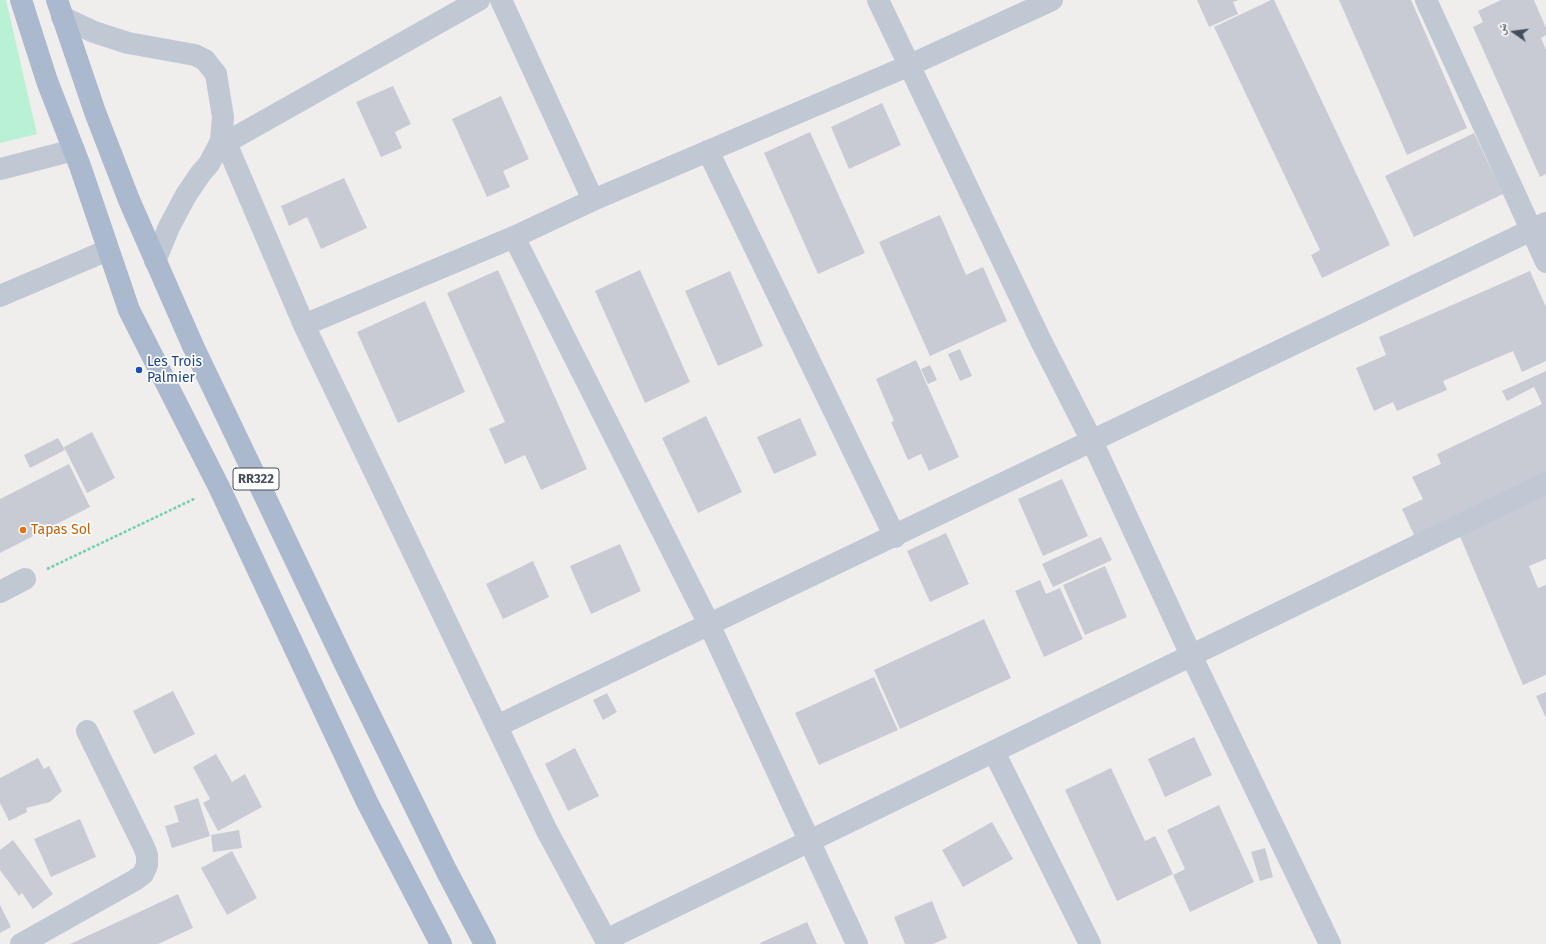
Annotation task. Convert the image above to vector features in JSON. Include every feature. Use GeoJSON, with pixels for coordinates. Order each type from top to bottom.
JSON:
{"type":"FeatureCollection","features":[{"type":"Feature","properties":{"kind":"main road","name":"RR322"},"geometry":{"type":"LineString","coordinates":[[21,0],[129,310],[218,487],[368,802],[441,944]]}},
{"type":"Feature","properties":{"kind":"main road","name":"RR322"},"geometry":{"type":"LineString","coordinates":[[59,8],[95,112],[154,261],[265,500],[446,870],[485,944]]}},
{"type":"Feature","properties":{"kind":"street"},"geometry":{"type":"LineString","coordinates":[[154,261],[169,227],[186,195],[200,173],[209,164],[222,145],[479,0]]}},
{"type":"Feature","properties":{"kind":"street"},"geometry":{"type":"LineString","coordinates":[[501,0],[593,200]]}},
{"type":"Feature","properties":{"kind":"street"},"geometry":{"type":"LineString","coordinates":[[878,0],[908,66],[1041,341],[1092,441],[1191,654],[1330,944]]}},
{"type":"Feature","properties":{"kind":"street"},"geometry":{"type":"LineString","coordinates":[[304,325],[514,237],[593,200],[908,66],[1052,0]]}},
{"type":"Feature","properties":{"kind":"street"},"geometry":{"type":"LineString","coordinates":[[1426,0],[1538,227],[1546,262]]}},
{"type":"Feature","properties":{"kind":"street"},"geometry":{"type":"LineString","coordinates":[[59,8],[94,32],[128,43],[195,55],[205,60],[216,74],[223,117],[222,145],[304,325],[547,831],[607,942],[808,840],[994,752],[1191,654],[1546,483]]}},
{"type":"Feature","properties":{"kind":"street"},"geometry":{"type":"LineString","coordinates":[[0,168],[74,150]]}},
{"type":"Feature","properties":{"kind":"street"},"geometry":{"type":"LineString","coordinates":[[708,152],[895,537]]}},
{"type":"Feature","properties":{"kind":"street"},"geometry":{"type":"LineString","coordinates":[[497,726],[895,537],[1538,227]]}},
{"type":"Feature","properties":{"kind":"street"},"geometry":{"type":"LineString","coordinates":[[514,237],[709,624],[857,944]]}},
{"type":"Feature","properties":{"kind":"street"},"geometry":{"type":"LineString","coordinates":[[0,296],[108,250]]}},
{"type":"Feature","properties":{"kind":"street"},"geometry":{"type":"LineString","coordinates":[[0,592],[24,579]]}},
{"type":"Feature","properties":{"kind":"street"},"geometry":{"type":"LineString","coordinates":[[21,944],[135,880],[143,874],[147,865],[148,855],[87,732]]}},
{"type":"Feature","properties":{"kind":"street"},"geometry":{"type":"LineString","coordinates":[[994,752],[1090,944]]}},
{"type":"Feature","properties":{"kind":"path"},"geometry":{"type":"LineString","coordinates":[[24,579],[218,487]]}},
{"type":"Feature","properties":{"kind":"green space"},"geometry":{"type":"Polygon","coordinates":[[[0,0],[6,0],[37,134],[0,143],[0,0]]]}},
{"type":"Feature","properties":{"kind":"building"},"geometry":{"type":"Polygon","coordinates":[[[1197,0],[1239,0],[1233,2],[1238,14],[1209,27],[1197,0]]]}},
{"type":"Feature","properties":{"kind":"building"},"geometry":{"type":"Polygon","coordinates":[[[1271,0],[1274,0],[1390,245],[1322,278],[1311,255],[1320,250],[1214,27],[1271,0]]]}},
{"type":"Feature","properties":{"kind":"building"},"geometry":{"type":"Polygon","coordinates":[[[1339,0],[1411,0],[1467,128],[1407,155],[1339,0]]]}},
{"type":"Feature","properties":{"kind":"building"},"geometry":{"type":"Polygon","coordinates":[[[1501,0],[1534,0],[1546,28],[1546,35],[1541,38],[1546,50],[1546,174],[1540,177],[1473,27],[1483,22],[1478,11],[1501,0]]]}},
{"type":"Feature","properties":{"kind":"building"},"geometry":{"type":"Polygon","coordinates":[[[393,86],[411,124],[395,132],[402,148],[381,157],[356,102],[393,86]]]}},
{"type":"Feature","properties":{"kind":"building"},"geometry":{"type":"Polygon","coordinates":[[[501,96],[529,159],[503,171],[510,187],[487,197],[452,119],[501,96]]]}},
{"type":"Feature","properties":{"kind":"building"},"geometry":{"type":"Polygon","coordinates":[[[882,103],[901,145],[849,169],[831,127],[882,103]]]}},
{"type":"Feature","properties":{"kind":"building"},"geometry":{"type":"Polygon","coordinates":[[[810,132],[865,253],[818,274],[764,153],[810,132]]]}},
{"type":"Feature","properties":{"kind":"building"},"geometry":{"type":"Polygon","coordinates":[[[1474,133],[1503,194],[1414,237],[1385,176],[1474,133]]]}},
{"type":"Feature","properties":{"kind":"building"},"geometry":{"type":"Polygon","coordinates":[[[344,178],[367,228],[321,249],[307,217],[289,226],[281,206],[344,178]]]}},
{"type":"Feature","properties":{"kind":"building"},"geometry":{"type":"Polygon","coordinates":[[[940,215],[966,275],[983,267],[1007,321],[930,356],[879,242],[940,215]]]}},
{"type":"Feature","properties":{"kind":"building"},"geometry":{"type":"Polygon","coordinates":[[[498,270],[587,469],[541,490],[525,455],[505,464],[489,429],[505,422],[447,293],[498,270]]]}},
{"type":"Feature","properties":{"kind":"building"},"geometry":{"type":"Polygon","coordinates":[[[640,270],[690,382],[645,403],[595,291],[640,270]]]}},
{"type":"Feature","properties":{"kind":"building"},"geometry":{"type":"Polygon","coordinates":[[[730,271],[763,346],[718,366],[685,291],[730,271]]]}},
{"type":"Feature","properties":{"kind":"building"},"geometry":{"type":"Polygon","coordinates":[[[1530,271],[1546,307],[1546,361],[1522,372],[1513,351],[1443,381],[1447,390],[1397,411],[1393,402],[1374,411],[1356,368],[1386,355],[1379,337],[1530,271]]]}},
{"type":"Feature","properties":{"kind":"building"},"geometry":{"type":"Polygon","coordinates":[[[425,301],[465,392],[398,423],[357,332],[425,301]]]}},
{"type":"Feature","properties":{"kind":"building"},"geometry":{"type":"Polygon","coordinates":[[[960,349],[972,376],[960,381],[948,354],[960,349]]]}},
{"type":"Feature","properties":{"kind":"building"},"geometry":{"type":"Polygon","coordinates":[[[916,360],[959,457],[929,471],[921,454],[908,460],[891,422],[894,421],[876,379],[916,360]]]}},
{"type":"Feature","properties":{"kind":"building"},"geometry":{"type":"Polygon","coordinates":[[[930,365],[937,380],[928,384],[921,369],[930,365]]]}},
{"type":"Feature","properties":{"kind":"building"},"geometry":{"type":"Polygon","coordinates":[[[1546,371],[1546,473],[1415,537],[1402,509],[1423,499],[1412,477],[1441,464],[1437,454],[1542,404],[1534,387],[1507,401],[1502,391],[1546,371]]]}},
{"type":"Feature","properties":{"kind":"building"},"geometry":{"type":"Polygon","coordinates":[[[706,416],[742,492],[698,513],[662,438],[706,416]]]}},
{"type":"Feature","properties":{"kind":"building"},"geometry":{"type":"Polygon","coordinates":[[[800,418],[817,455],[774,474],[757,437],[800,418]]]}},
{"type":"Feature","properties":{"kind":"building"},"geometry":{"type":"Polygon","coordinates":[[[92,432],[115,478],[87,493],[64,447],[92,432]]]}},
{"type":"Feature","properties":{"kind":"building"},"geometry":{"type":"Polygon","coordinates":[[[58,438],[65,450],[30,468],[24,455],[58,438]]]}},
{"type":"Feature","properties":{"kind":"building","name":"Tapas Sol"},"geometry":{"type":"Polygon","coordinates":[[[69,464],[90,507],[0,553],[0,499],[69,464]]]}},
{"type":"Feature","properties":{"kind":"building"},"geometry":{"type":"Polygon","coordinates":[[[1062,479],[1088,536],[1043,556],[1018,499],[1062,479]]]}},
{"type":"Feature","properties":{"kind":"building"},"geometry":{"type":"Polygon","coordinates":[[[1546,490],[1546,559],[1529,566],[1538,588],[1546,585],[1546,675],[1523,685],[1456,527],[1546,490]]]}},
{"type":"Feature","properties":{"kind":"building"},"geometry":{"type":"Polygon","coordinates":[[[946,533],[969,584],[930,602],[907,551],[946,533]]]}},
{"type":"Feature","properties":{"kind":"building"},"geometry":{"type":"Polygon","coordinates":[[[1101,537],[1112,560],[1053,587],[1042,564],[1101,537]]]}},
{"type":"Feature","properties":{"kind":"building"},"geometry":{"type":"Polygon","coordinates":[[[620,544],[641,591],[591,614],[570,566],[620,544]]]}},
{"type":"Feature","properties":{"kind":"building"},"geometry":{"type":"Polygon","coordinates":[[[533,561],[549,597],[503,619],[486,584],[533,561]]]}},
{"type":"Feature","properties":{"kind":"building"},"geometry":{"type":"Polygon","coordinates":[[[1105,566],[1127,617],[1085,635],[1063,585],[1105,566]]]}},
{"type":"Feature","properties":{"kind":"building"},"geometry":{"type":"Polygon","coordinates":[[[1040,580],[1046,594],[1060,588],[1083,639],[1044,657],[1015,591],[1040,580]]]}},
{"type":"Feature","properties":{"kind":"building"},"geometry":{"type":"Polygon","coordinates":[[[984,619],[1011,678],[900,729],[874,670],[984,619]]]}},
{"type":"Feature","properties":{"kind":"building"},"geometry":{"type":"Polygon","coordinates":[[[874,677],[898,730],[819,765],[795,713],[874,677]]]}},
{"type":"Feature","properties":{"kind":"building"},"geometry":{"type":"Polygon","coordinates":[[[173,691],[195,734],[154,754],[133,711],[173,691]]]}},
{"type":"Feature","properties":{"kind":"building"},"geometry":{"type":"Polygon","coordinates":[[[1546,692],[1546,718],[1536,696],[1546,692]]]}},
{"type":"Feature","properties":{"kind":"building"},"geometry":{"type":"Polygon","coordinates":[[[607,693],[617,712],[603,720],[593,700],[607,693]]]}},
{"type":"Feature","properties":{"kind":"building"},"geometry":{"type":"Polygon","coordinates":[[[1194,737],[1212,775],[1165,797],[1148,759],[1194,737]]]}},
{"type":"Feature","properties":{"kind":"building"},"geometry":{"type":"Polygon","coordinates":[[[575,748],[599,796],[568,811],[545,764],[575,748]]]}},
{"type":"Feature","properties":{"kind":"building"},"geometry":{"type":"Polygon","coordinates":[[[216,754],[232,782],[245,774],[262,807],[218,831],[203,803],[210,799],[193,767],[216,754]]]}},
{"type":"Feature","properties":{"kind":"building"},"geometry":{"type":"Polygon","coordinates":[[[38,758],[44,769],[49,766],[62,791],[50,802],[26,808],[27,812],[9,821],[0,803],[0,778],[38,758]]]}},
{"type":"Feature","properties":{"kind":"building"},"geometry":{"type":"Polygon","coordinates":[[[1111,768],[1145,841],[1155,836],[1173,874],[1117,901],[1065,790],[1111,768]]]}},
{"type":"Feature","properties":{"kind":"building"},"geometry":{"type":"Polygon","coordinates":[[[198,798],[210,836],[172,848],[165,826],[179,822],[174,806],[198,798]]]}},
{"type":"Feature","properties":{"kind":"building"},"geometry":{"type":"Polygon","coordinates":[[[1219,805],[1254,882],[1190,912],[1173,875],[1185,869],[1167,830],[1219,805]]]}},
{"type":"Feature","properties":{"kind":"building"},"geometry":{"type":"Polygon","coordinates":[[[80,819],[96,857],[51,877],[34,839],[80,819]]]}},
{"type":"Feature","properties":{"kind":"building"},"geometry":{"type":"Polygon","coordinates":[[[992,822],[1013,859],[963,887],[942,850],[992,822]]]}},
{"type":"Feature","properties":{"kind":"building"},"geometry":{"type":"Polygon","coordinates":[[[239,830],[242,848],[213,852],[211,835],[239,830]]]}},
{"type":"Feature","properties":{"kind":"building"},"geometry":{"type":"Polygon","coordinates":[[[13,840],[53,894],[33,909],[22,893],[19,896],[0,870],[0,850],[13,840]]]}},
{"type":"Feature","properties":{"kind":"building"},"geometry":{"type":"Polygon","coordinates":[[[1265,848],[1273,877],[1260,881],[1251,852],[1265,848]]]}},
{"type":"Feature","properties":{"kind":"building"},"geometry":{"type":"Polygon","coordinates":[[[232,851],[257,898],[227,915],[201,868],[232,851]]]}},
{"type":"Feature","properties":{"kind":"building"},"geometry":{"type":"Polygon","coordinates":[[[178,894],[193,928],[158,944],[70,944],[178,894]]]}},
{"type":"Feature","properties":{"kind":"building"},"geometry":{"type":"Polygon","coordinates":[[[932,901],[947,938],[933,944],[905,944],[894,917],[932,901]]]}},
{"type":"Feature","properties":{"kind":"building"},"geometry":{"type":"Polygon","coordinates":[[[0,905],[11,927],[0,933],[0,905]]]}},
{"type":"Feature","properties":{"kind":"building"},"geometry":{"type":"Polygon","coordinates":[[[807,922],[817,944],[760,943],[807,922]]]}},
{"type":"Feature","properties":{"kind":"place","name":"Les Trois Palmier"},"geometry":{"type":"Point","coordinates":[139,370]}},
{"type":"Feature","properties":{"kind":"place","name":"Tapas Sol"},"geometry":{"type":"Point","coordinates":[23,530]}}]}
